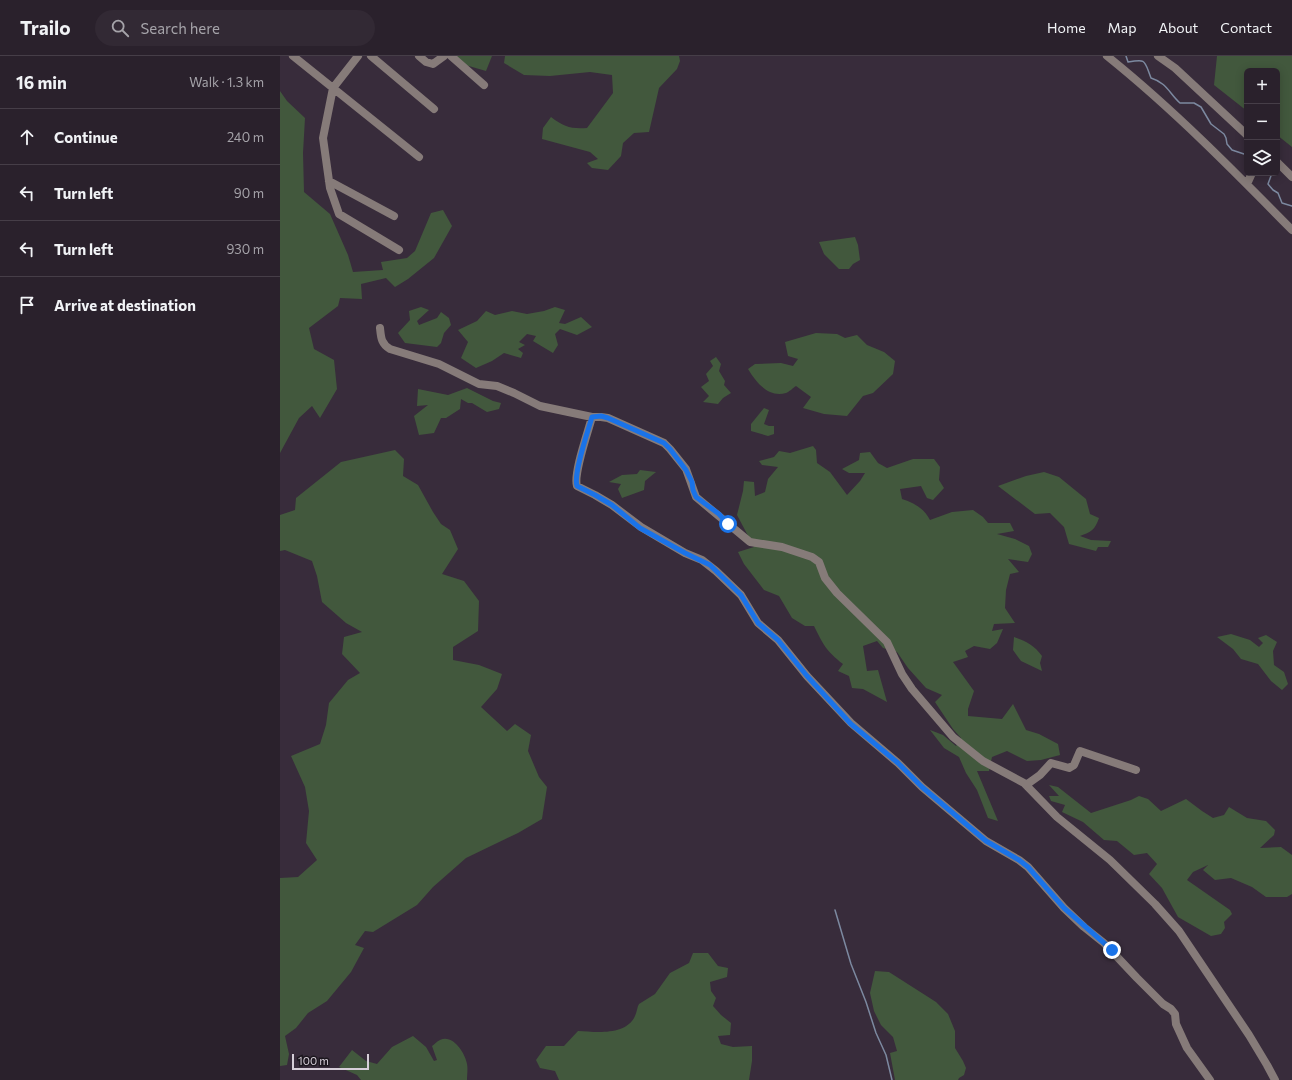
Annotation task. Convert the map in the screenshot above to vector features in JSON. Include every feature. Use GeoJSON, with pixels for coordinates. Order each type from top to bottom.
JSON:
{"type":"FeatureCollection","features":[{"type":"Feature","properties":{"kind":"street"},"geometry":{"type":"LineString","coordinates":[[293,56],[419,157]]}},
{"type":"Feature","properties":{"kind":"street"},"geometry":{"type":"LineString","coordinates":[[358,56],[334,84],[333,88],[323,138],[330,188],[339,214],[399,250]]}},
{"type":"Feature","properties":{"kind":"street"},"geometry":{"type":"LineString","coordinates":[[371,56],[434,109]]}},
{"type":"Feature","properties":{"kind":"street"},"geometry":{"type":"LineString","coordinates":[[419,56],[426,62],[433,64],[444,56]]}},
{"type":"Feature","properties":{"kind":"street"},"geometry":{"type":"LineString","coordinates":[[452,56],[484,85]]}},
{"type":"Feature","properties":{"kind":"street"},"geometry":{"type":"LineString","coordinates":[[1107,56],[1125,70],[1201,139],[1292,230]]}},
{"type":"Feature","properties":{"kind":"street"},"geometry":{"type":"LineString","coordinates":[[1158,56],[1175,68],[1244,132]]}},
{"type":"Feature","properties":{"kind":"street"},"geometry":{"type":"LineString","coordinates":[[1280,165],[1292,177]]}},
{"type":"Feature","properties":{"kind":"street"},"geometry":{"type":"LineString","coordinates":[[1247,184],[1251,176]]}},
{"type":"Feature","properties":{"kind":"street"},"geometry":{"type":"LineString","coordinates":[[329,181],[394,216]]}},
{"type":"Feature","properties":{"kind":"street"},"geometry":{"type":"LineString","coordinates":[[380,328],[382,341],[385,346],[390,349],[439,364],[479,384],[497,386],[540,406],[592,417],[601,416],[608,418],[664,443],[686,470],[692,482],[696,497],[750,542],[782,547],[812,557],[819,562],[825,578],[837,593],[886,642],[902,674],[912,689],[952,737],[983,762],[1014,776],[1026,785],[1057,817],[1110,860],[1155,904],[1179,931],[1249,1035],[1275,1080]]}},
{"type":"Feature","properties":{"kind":"street"},"geometry":{"type":"LineString","coordinates":[[592,417],[577,470],[577,486],[612,505],[640,528],[685,553],[702,560],[713,568],[741,595],[758,623],[778,640],[807,676],[851,724],[898,763],[927,792],[986,841],[1019,860],[1028,867],[1064,908],[1104,943],[1163,1004],[1171,1009],[1175,1014],[1176,1024],[1187,1048],[1210,1080]]}},
{"type":"Feature","properties":{"kind":"street"},"geometry":{"type":"LineString","coordinates":[[1026,785],[1040,775],[1051,763],[1069,768],[1074,765],[1080,751],[1136,770]]}},
{"type":"Feature","properties":{"kind":"green space"},"geometry":{"type":"Polygon","coordinates":[[[492,56],[486,71],[462,64],[456,57],[492,56]]]}},
{"type":"Feature","properties":{"kind":"green space"},"geometry":{"type":"Polygon","coordinates":[[[505,56],[679,56],[680,61],[677,69],[659,88],[649,132],[634,133],[623,143],[621,156],[608,170],[592,168],[587,163],[598,159],[590,152],[542,139],[543,128],[551,117],[568,127],[587,128],[613,93],[612,75],[590,72],[550,76],[524,75],[504,63],[505,56]]]}},
{"type":"Feature","properties":{"kind":"green space"},"geometry":{"type":"Polygon","coordinates":[[[1217,56],[1292,56],[1292,147],[1280,137],[1280,68],[1244,68],[1244,109],[1214,85],[1217,56]]]}},
{"type":"Feature","properties":{"kind":"green space"},"geometry":{"type":"Polygon","coordinates":[[[280,91],[287,101],[305,118],[303,153],[304,192],[330,214],[348,255],[353,272],[383,270],[381,262],[407,258],[415,251],[431,213],[443,210],[452,226],[434,258],[408,279],[395,287],[386,278],[361,284],[362,299],[340,298],[338,306],[309,328],[314,349],[334,360],[337,389],[320,418],[312,406],[299,418],[280,453],[280,91]]]}},
{"type":"Feature","properties":{"kind":"green space"},"geometry":{"type":"Polygon","coordinates":[[[855,237],[858,245],[860,260],[853,264],[849,269],[839,269],[824,254],[819,242],[855,237]]]}},
{"type":"Feature","properties":{"kind":"green space"},"geometry":{"type":"Polygon","coordinates":[[[421,307],[429,310],[417,321],[419,325],[437,318],[441,312],[449,318],[451,325],[444,333],[441,343],[437,347],[405,343],[398,333],[410,320],[409,311],[421,307]]]}},
{"type":"Feature","properties":{"kind":"green space"},"geometry":{"type":"Polygon","coordinates":[[[555,307],[565,310],[559,323],[565,324],[581,317],[592,327],[577,335],[560,329],[555,334],[558,345],[553,353],[533,341],[536,336],[527,334],[519,342],[525,345],[518,349],[523,353],[521,358],[504,353],[492,361],[476,368],[461,358],[468,342],[458,330],[477,321],[486,311],[495,315],[512,311],[527,314],[544,311],[555,307]]]}},
{"type":"Feature","properties":{"kind":"green space"},"geometry":{"type":"Polygon","coordinates":[[[816,333],[837,334],[845,338],[857,335],[867,345],[884,352],[895,361],[893,374],[873,393],[863,396],[847,416],[824,414],[803,408],[811,397],[796,386],[786,393],[780,394],[768,391],[759,384],[748,369],[755,364],[781,363],[793,366],[798,359],[788,356],[785,342],[816,333]]]}},
{"type":"Feature","properties":{"kind":"green space"},"geometry":{"type":"Polygon","coordinates":[[[716,357],[721,364],[719,371],[725,381],[724,385],[731,393],[723,398],[718,404],[703,402],[709,396],[701,387],[709,381],[706,374],[713,366],[710,361],[716,357]]]}},
{"type":"Feature","properties":{"kind":"green space"},"geometry":{"type":"Polygon","coordinates":[[[467,388],[493,401],[501,403],[499,409],[487,412],[472,403],[468,403],[461,399],[460,409],[446,418],[441,418],[434,433],[419,435],[414,416],[428,405],[417,406],[418,389],[448,395],[467,388]]]}},
{"type":"Feature","properties":{"kind":"green space"},"geometry":{"type":"Polygon","coordinates":[[[764,408],[769,410],[764,424],[774,426],[774,434],[768,436],[751,431],[751,424],[764,408]]]}},
{"type":"Feature","properties":{"kind":"green space"},"geometry":{"type":"Polygon","coordinates":[[[813,446],[816,450],[817,463],[830,472],[847,495],[865,473],[849,473],[842,469],[859,460],[860,453],[870,452],[878,463],[887,468],[913,459],[934,459],[940,467],[939,480],[944,488],[933,500],[927,498],[921,486],[900,489],[902,499],[918,506],[925,512],[930,520],[952,512],[973,510],[983,517],[988,523],[1010,523],[1014,531],[997,534],[1015,539],[1029,546],[1032,554],[1028,562],[1008,559],[1019,572],[1010,574],[1006,590],[1005,608],[1015,623],[994,624],[992,631],[1003,629],[997,643],[990,649],[974,646],[965,651],[968,657],[953,662],[974,691],[968,709],[968,716],[1002,719],[1013,704],[1026,730],[1039,734],[1058,744],[1060,755],[1041,760],[1027,761],[1007,751],[992,757],[989,771],[977,771],[998,821],[988,818],[977,790],[966,773],[959,757],[944,748],[930,730],[943,735],[956,746],[961,738],[953,729],[935,702],[942,695],[926,688],[908,668],[897,652],[883,648],[877,641],[863,646],[867,671],[878,670],[887,702],[863,689],[852,688],[849,676],[838,671],[843,664],[826,647],[814,626],[805,626],[792,618],[779,596],[764,590],[744,564],[738,552],[754,547],[737,515],[744,481],[754,482],[755,496],[765,492],[768,479],[778,467],[762,465],[759,461],[774,457],[779,451],[790,453],[813,446]]]}},
{"type":"Feature","properties":{"kind":"green space"},"geometry":{"type":"Polygon","coordinates":[[[395,450],[404,459],[403,476],[418,485],[441,524],[450,530],[458,549],[442,574],[464,581],[479,601],[478,631],[453,647],[453,660],[479,665],[502,674],[497,689],[481,707],[507,731],[515,724],[531,735],[528,751],[539,777],[547,787],[542,819],[518,833],[466,858],[433,887],[417,905],[373,932],[365,931],[355,945],[364,948],[351,972],[327,1001],[308,1013],[296,1028],[285,1036],[289,1054],[287,1065],[280,1066],[280,878],[298,877],[317,860],[306,843],[309,811],[305,787],[291,756],[320,744],[326,725],[329,703],[348,680],[360,673],[342,654],[344,637],[362,632],[346,623],[322,602],[317,576],[312,561],[285,550],[280,551],[280,515],[295,510],[296,498],[341,462],[395,450]]]}},
{"type":"Feature","properties":{"kind":"green space"},"geometry":{"type":"Polygon","coordinates":[[[640,470],[656,472],[645,481],[644,490],[622,498],[618,489],[621,484],[609,482],[622,475],[637,474],[640,470]]]}},
{"type":"Feature","properties":{"kind":"green space"},"geometry":{"type":"Polygon","coordinates":[[[1044,472],[1059,477],[1086,499],[1090,514],[1099,518],[1092,530],[1080,536],[1091,540],[1111,541],[1108,547],[1098,547],[1096,551],[1069,544],[1064,527],[1050,513],[1035,514],[998,486],[1026,476],[1044,472]]]}},
{"type":"Feature","properties":{"kind":"green space"},"geometry":{"type":"Polygon","coordinates":[[[1231,634],[1250,640],[1259,647],[1263,643],[1258,638],[1266,635],[1277,642],[1273,651],[1274,665],[1284,672],[1288,684],[1282,690],[1271,681],[1258,664],[1241,659],[1233,649],[1217,637],[1231,634]]]}},
{"type":"Feature","properties":{"kind":"green space"},"geometry":{"type":"Polygon","coordinates":[[[1014,637],[1030,644],[1039,652],[1042,656],[1040,663],[1042,671],[1021,661],[1013,650],[1014,637]]]}},
{"type":"Feature","properties":{"kind":"green space"},"geometry":{"type":"Polygon","coordinates":[[[1049,785],[1058,787],[1091,813],[1139,796],[1148,799],[1161,811],[1186,799],[1213,818],[1224,815],[1229,807],[1247,818],[1266,821],[1275,830],[1274,835],[1260,848],[1281,847],[1292,855],[1292,894],[1287,897],[1266,897],[1252,887],[1231,878],[1215,880],[1203,870],[1208,865],[1193,872],[1187,880],[1230,910],[1232,914],[1224,922],[1225,928],[1221,934],[1211,936],[1178,917],[1162,888],[1149,874],[1157,864],[1147,853],[1134,855],[1117,841],[1104,840],[1083,822],[1062,812],[1065,805],[1051,801],[1049,796],[1059,796],[1049,785]]]}},
{"type":"Feature","properties":{"kind":"green space"},"geometry":{"type":"Polygon","coordinates":[[[693,953],[708,953],[718,966],[728,968],[727,977],[710,982],[711,991],[716,998],[713,1006],[731,1023],[730,1035],[718,1036],[721,1044],[733,1047],[752,1046],[752,1061],[749,1080],[559,1080],[555,1071],[540,1068],[536,1060],[546,1046],[564,1046],[578,1031],[602,1032],[618,1030],[625,1027],[635,1016],[639,1004],[655,994],[670,973],[689,963],[693,953]]]}},
{"type":"Feature","properties":{"kind":"green space"},"geometry":{"type":"Polygon","coordinates":[[[875,971],[889,972],[936,1002],[948,1014],[955,1031],[955,1048],[966,1068],[964,1075],[958,1080],[895,1080],[890,1053],[897,1051],[893,1037],[881,1025],[874,1011],[870,993],[875,971]]]}},
{"type":"Feature","properties":{"kind":"green space"},"geometry":{"type":"Polygon","coordinates":[[[413,1036],[426,1047],[434,1061],[437,1060],[432,1046],[445,1039],[454,1042],[461,1050],[466,1060],[467,1080],[361,1080],[357,1075],[339,1067],[352,1050],[366,1061],[377,1064],[392,1047],[413,1036]]]}},
{"type":"Feature","properties":{"kind":"waterway"},"geometry":{"type":"LineString","coordinates":[[1126,56],[1128,62],[1144,62],[1151,78],[1164,85],[1180,103],[1194,103],[1201,107],[1211,124],[1224,134],[1227,144],[1232,150],[1244,154]]}},
{"type":"Feature","properties":{"kind":"waterway"},"geometry":{"type":"LineString","coordinates":[[1271,176],[1268,184],[1278,193],[1282,203],[1292,206]]}},
{"type":"Feature","properties":{"kind":"waterway"},"geometry":{"type":"LineString","coordinates":[[835,910],[851,964],[876,1033],[886,1055],[892,1080]]}},
{"type":"Feature","properties":{"kind":"route"},"geometry":{"type":"LineString","coordinates":[[728,524],[719,514],[696,497],[692,482],[686,470],[664,443],[608,418],[601,416],[592,417],[577,470],[576,485],[586,492],[595,495],[612,505],[640,528],[710,565],[741,595],[753,618],[778,640],[807,676],[851,724],[875,742],[922,787],[986,841],[998,849],[1010,854],[1028,867],[1064,908],[1112,950]]}}]}
